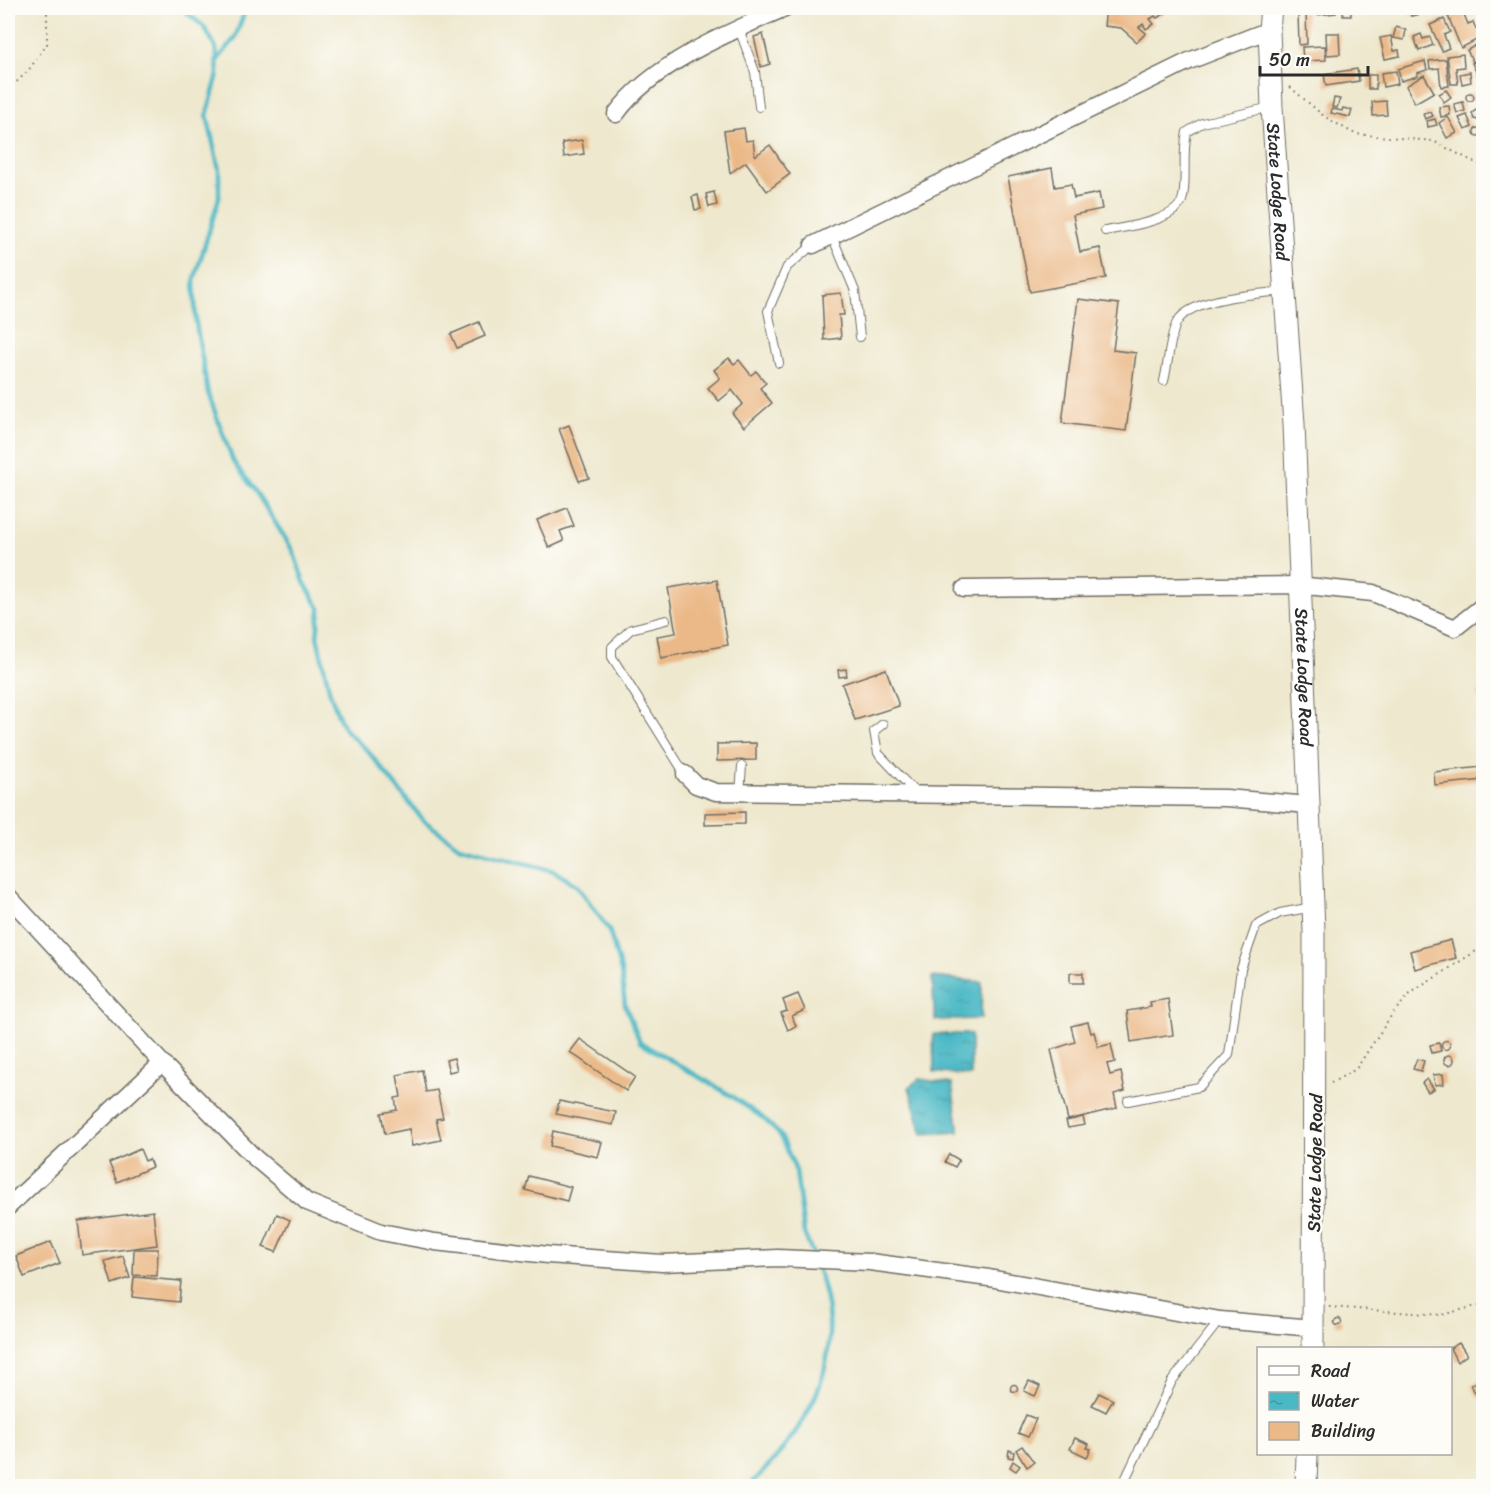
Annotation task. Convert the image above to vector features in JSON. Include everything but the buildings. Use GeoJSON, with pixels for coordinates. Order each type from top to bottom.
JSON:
{"type":"FeatureCollection","features":[{"type":"Feature","properties":{"kind":"street"},"geometry":{"type":"LineString","coordinates":[[616,114],[629,96],[665,69],[785,8]]}},
{"type":"Feature","properties":{"kind":"street","name":"State Lodge Road"},"geometry":{"type":"LineString","coordinates":[[1271,8],[1270,70],[1294,424],[1298,585],[1314,907],[1316,1091],[1313,1338]]}},
{"type":"Feature","properties":{"kind":"street"},"geometry":{"type":"LineString","coordinates":[[813,245],[1190,61],[1269,30]]}},
{"type":"Feature","properties":{"kind":"street"},"geometry":{"type":"LineString","coordinates":[[964,589],[1298,585],[1373,593],[1455,628],[1484,605]]}},
{"type":"Feature","properties":{"kind":"street"},"geometry":{"type":"LineString","coordinates":[[685,774],[696,785],[716,792],[1226,798],[1309,805]]}},
{"type":"Feature","properties":{"kind":"street"},"geometry":{"type":"LineString","coordinates":[[8,897],[162,1063],[255,1158],[307,1202],[381,1232],[435,1242],[548,1256],[662,1263],[804,1259],[870,1262],[989,1278],[1313,1338]]}},
{"type":"Feature","properties":{"kind":"street"},"geometry":{"type":"LineString","coordinates":[[8,1207],[162,1063]]}},
{"type":"Feature","properties":{"kind":"street"},"geometry":{"type":"LineString","coordinates":[[1306,1486],[1307,1455]]}},
{"type":"Feature","properties":{"kind":"lane"},"geometry":{"type":"LineString","coordinates":[[739,30],[755,72],[759,107]]}},
{"type":"Feature","properties":{"kind":"lane"},"geometry":{"type":"LineString","coordinates":[[1105,231],[1146,223],[1175,212],[1183,200],[1184,144],[1187,132],[1202,123],[1272,107]]}},
{"type":"Feature","properties":{"kind":"lane"},"geometry":{"type":"LineString","coordinates":[[832,236],[855,291],[860,337]]}},
{"type":"Feature","properties":{"kind":"lane"},"geometry":{"type":"LineString","coordinates":[[779,363],[768,310],[787,267],[813,245]]}},
{"type":"Feature","properties":{"kind":"lane"},"geometry":{"type":"LineString","coordinates":[[1164,381],[1176,325],[1183,313],[1233,297],[1286,291]]}},
{"type":"Feature","properties":{"kind":"lane"},"geometry":{"type":"LineString","coordinates":[[666,620],[631,630],[612,647],[612,657],[685,774]]}},
{"type":"Feature","properties":{"kind":"lane"},"geometry":{"type":"LineString","coordinates":[[883,724],[874,731],[878,753],[917,794]]}},
{"type":"Feature","properties":{"kind":"lane"},"geometry":{"type":"LineString","coordinates":[[740,792],[741,766]]}},
{"type":"Feature","properties":{"kind":"lane"},"geometry":{"type":"LineString","coordinates":[[1128,1101],[1199,1087],[1228,1056],[1241,969],[1256,926],[1280,913],[1314,907]]}},
{"type":"Feature","properties":{"kind":"lane"},"geometry":{"type":"LineString","coordinates":[[1122,1486],[1172,1381],[1220,1320]]}},
{"type":"Feature","properties":{"kind":"path"},"geometry":{"type":"LineString","coordinates":[[8,90],[28,71],[47,44],[47,8]]}},
{"type":"Feature","properties":{"kind":"path"},"geometry":{"type":"LineString","coordinates":[[1270,70],[1325,117],[1355,134],[1433,141],[1484,167]]}},
{"type":"Feature","properties":{"kind":"path"},"geometry":{"type":"LineString","coordinates":[[1316,1091],[1356,1070],[1393,1013],[1411,993],[1484,946]]}},
{"type":"Feature","properties":{"kind":"path"},"geometry":{"type":"LineString","coordinates":[[1313,1306],[1441,1315],[1484,1304]]}},
{"type":"Feature","properties":{"kind":"water"},"geometry":{"type":"Polygon","coordinates":[[[932,977],[982,982],[981,1019],[935,1020],[932,977]]]}},
{"type":"Feature","properties":{"kind":"water"},"geometry":{"type":"Polygon","coordinates":[[[933,1034],[971,1034],[971,1076],[934,1072],[933,1034]]]}},
{"type":"Feature","properties":{"kind":"water"},"geometry":{"type":"Polygon","coordinates":[[[919,1079],[952,1084],[959,1132],[922,1134],[909,1087],[919,1079]]]}},
{"type":"Feature","properties":{"kind":"waterway"},"geometry":{"type":"LineString","coordinates":[[181,8],[203,26],[210,37],[216,48],[218,74],[207,115],[219,170],[219,198],[194,281],[196,323],[208,393],[233,461],[258,495],[293,551],[304,582],[320,609],[317,636],[330,693],[340,720],[346,731],[367,750],[423,820],[459,846],[554,871],[577,885],[609,930],[621,971],[625,1005],[640,1042],[730,1095],[763,1118],[781,1136],[796,1171],[804,1233],[814,1257]]}},
{"type":"Feature","properties":{"kind":"waterway"},"geometry":{"type":"LineString","coordinates":[[216,62],[235,38],[246,8]]}},
{"type":"Feature","properties":{"kind":"waterway"},"geometry":{"type":"LineString","coordinates":[[749,1486],[791,1438],[808,1412],[820,1386],[827,1358],[829,1328],[826,1298],[816,1265]]}}]}
